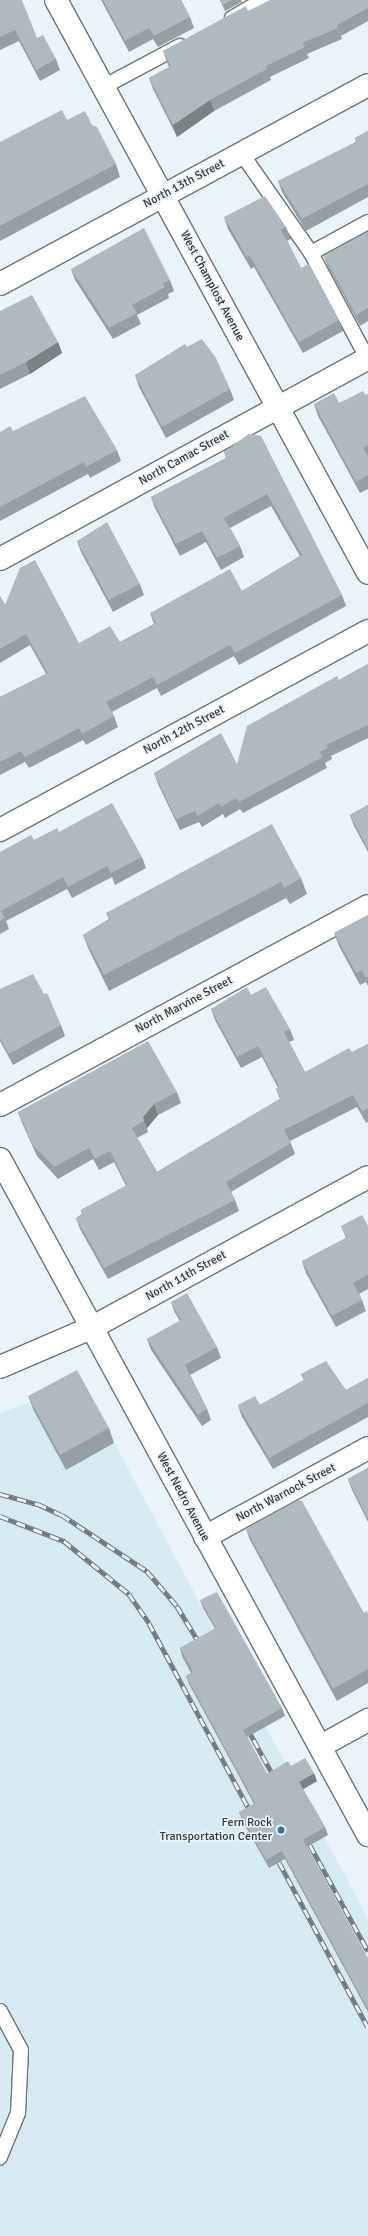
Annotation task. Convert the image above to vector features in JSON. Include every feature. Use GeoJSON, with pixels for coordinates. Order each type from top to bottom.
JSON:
{"type":"FeatureCollection","features":[{"type":"Feature","properties":{"kind":"street","name":"West Champlost Avenue"},"geometry":{"type":"LineString","coordinates":[[56,0],[368,573]]}},
{"type":"Feature","properties":{"kind":"street","name":"North 13th Street"},"geometry":{"type":"LineString","coordinates":[[0,284],[368,85]]}},
{"type":"Feature","properties":{"kind":"street","name":"North Camac Street"},"geometry":{"type":"LineString","coordinates":[[0,559],[368,358]]}},
{"type":"Feature","properties":{"kind":"street","name":"North 12th Street"},"geometry":{"type":"LineString","coordinates":[[0,830],[368,631]]}},
{"type":"Feature","properties":{"kind":"street","name":"North Marvine Street"},"geometry":{"type":"LineString","coordinates":[[0,1105],[368,906]]}},
{"type":"Feature","properties":{"kind":"street","name":"West Nedro Avenue"},"geometry":{"type":"LineString","coordinates":[[0,1159],[93,1327],[205,1537],[321,1746],[368,1835]]}},
{"type":"Feature","properties":{"kind":"street","name":"North 11th Street"},"geometry":{"type":"LineString","coordinates":[[0,1367],[93,1327],[368,1177]]}},
{"type":"Feature","properties":{"kind":"street","name":"North Warnock Street"},"geometry":{"type":"LineString","coordinates":[[205,1537],[368,1448]]}},
{"type":"Feature","properties":{"kind":"street"},"geometry":{"type":"LineString","coordinates":[[321,1746],[368,1720]]}},
{"type":"Feature","properties":{"kind":"lane"},"geometry":{"type":"LineString","coordinates":[[220,24],[263,0]]}},
{"type":"Feature","properties":{"kind":"lane"},"geometry":{"type":"LineString","coordinates":[[104,86],[193,39]]}},
{"type":"Feature","properties":{"kind":"lane"},"geometry":{"type":"LineString","coordinates":[[242,154],[311,253],[368,358]]}},
{"type":"Feature","properties":{"kind":"lane"},"geometry":{"type":"LineString","coordinates":[[311,253],[368,222]]}},
{"type":"Feature","properties":{"kind":"lane"},"geometry":{"type":"LineString","coordinates":[[0,2011],[21,2050],[18,2113],[0,2157]]}},
{"type":"Feature","properties":{"kind":"shaded area"},"geometry":{"type":"Polygon","coordinates":[[[83,1384],[368,1919],[368,2236],[0,2236],[0,1413],[83,1384]]]}},
{"type":"Feature","properties":{"kind":"building"},"geometry":{"type":"Polygon","coordinates":[[[0,0],[22,0],[37,38],[43,35],[56,59],[36,70],[15,30],[0,37],[0,0]]]}},
{"type":"Feature","properties":{"kind":"building"},"geometry":{"type":"Polygon","coordinates":[[[103,0],[181,0],[190,17],[154,36],[149,28],[125,41],[103,0]]]}},
{"type":"Feature","properties":{"kind":"building"},"geometry":{"type":"Polygon","coordinates":[[[221,0],[232,0],[223,5],[221,0]]]}},
{"type":"Feature","properties":{"kind":"building"},"geometry":{"type":"Polygon","coordinates":[[[270,0],[368,0],[368,8],[337,25],[338,28],[302,43],[305,47],[266,66],[267,69],[210,100],[173,125],[149,78],[171,66],[163,51],[246,6],[248,11],[270,0]]]}},
{"type":"Feature","properties":{"kind":"building"},"geometry":{"type":"Polygon","coordinates":[[[62,110],[67,120],[85,111],[92,125],[97,127],[116,164],[0,226],[0,142],[62,110]]]}},
{"type":"Feature","properties":{"kind":"building"},"geometry":{"type":"Polygon","coordinates":[[[368,131],[368,184],[302,219],[278,181],[357,142],[355,138],[368,131]]]}},
{"type":"Feature","properties":{"kind":"building"},"geometry":{"type":"Polygon","coordinates":[[[265,196],[286,227],[281,230],[301,268],[309,264],[339,320],[299,342],[250,256],[247,257],[224,217],[265,196]]]}},
{"type":"Feature","properties":{"kind":"building"},"geometry":{"type":"Polygon","coordinates":[[[144,228],[170,280],[163,283],[165,287],[132,305],[137,313],[109,328],[71,269],[144,228]]]}},
{"type":"Feature","properties":{"kind":"building"},"geometry":{"type":"Polygon","coordinates":[[[368,232],[368,308],[356,315],[324,256],[368,232]]]}},
{"type":"Feature","properties":{"kind":"building"},"geometry":{"type":"Polygon","coordinates":[[[32,295],[58,342],[26,362],[0,375],[0,311],[32,295]]]}},
{"type":"Feature","properties":{"kind":"building"},"geometry":{"type":"Polygon","coordinates":[[[202,339],[216,358],[230,389],[162,427],[135,375],[185,344],[187,347],[202,339]]]}},
{"type":"Feature","properties":{"kind":"building"},"geometry":{"type":"Polygon","coordinates":[[[363,391],[366,395],[368,394],[368,445],[363,448],[368,456],[368,475],[356,482],[314,404],[334,393],[339,403],[363,391]]]}},
{"type":"Feature","properties":{"kind":"building"},"geometry":{"type":"Polygon","coordinates":[[[85,396],[117,450],[86,467],[84,462],[0,507],[0,432],[10,426],[13,431],[85,396]]]}},
{"type":"Feature","properties":{"kind":"building"},"geometry":{"type":"Polygon","coordinates":[[[249,434],[261,436],[342,595],[235,653],[230,645],[157,685],[153,677],[106,702],[114,716],[82,734],[79,728],[25,757],[21,751],[0,762],[0,697],[48,673],[26,634],[0,649],[0,596],[5,605],[20,568],[35,560],[79,643],[110,626],[120,642],[156,623],[150,613],[230,569],[242,591],[302,555],[267,494],[224,518],[240,546],[217,558],[202,531],[176,544],[151,497],[227,458],[224,452],[249,434]]]}},
{"type":"Feature","properties":{"kind":"building"},"geometry":{"type":"Polygon","coordinates":[[[107,522],[140,584],[109,600],[77,541],[107,522]]]}},
{"type":"Feature","properties":{"kind":"building"},"geometry":{"type":"Polygon","coordinates":[[[368,664],[368,725],[326,745],[328,748],[320,752],[323,757],[239,802],[236,798],[221,807],[219,803],[198,816],[195,811],[176,819],[154,773],[221,733],[237,764],[247,726],[337,676],[339,680],[368,664]]]}},
{"type":"Feature","properties":{"kind":"building"},"geometry":{"type":"Polygon","coordinates":[[[112,803],[142,857],[111,873],[107,866],[68,887],[63,877],[1,911],[5,918],[0,921],[0,852],[31,835],[34,840],[57,828],[59,832],[112,803]]]}},
{"type":"Feature","properties":{"kind":"building"},"geometry":{"type":"Polygon","coordinates":[[[368,805],[368,849],[350,815],[368,805]]]}},
{"type":"Feature","properties":{"kind":"building"},"geometry":{"type":"Polygon","coordinates":[[[272,824],[301,878],[284,888],[281,882],[104,975],[83,935],[110,919],[106,913],[272,824]]]}},
{"type":"Feature","properties":{"kind":"building"},"geometry":{"type":"Polygon","coordinates":[[[368,915],[368,977],[366,978],[362,970],[356,973],[334,933],[368,915]]]}},
{"type":"Feature","properties":{"kind":"building"},"geometry":{"type":"Polygon","coordinates":[[[33,974],[44,994],[47,993],[61,1025],[9,1054],[0,1038],[0,989],[33,974]]]}},
{"type":"Feature","properties":{"kind":"building"},"geometry":{"type":"Polygon","coordinates":[[[247,987],[251,995],[266,987],[290,1029],[284,1032],[305,1072],[349,1048],[352,1052],[368,1044],[368,1108],[362,1112],[353,1095],[284,1130],[291,1143],[226,1182],[235,1200],[104,1268],[76,1218],[83,1214],[81,1210],[127,1185],[110,1151],[95,1159],[89,1148],[54,1167],[33,1145],[18,1112],[148,1041],[177,1092],[154,1104],[143,1117],[144,1121],[132,1128],[157,1172],[281,1098],[276,1089],[279,1087],[258,1046],[237,1057],[211,1009],[247,987]]]}},
{"type":"Feature","properties":{"kind":"building"},"geometry":{"type":"Polygon","coordinates":[[[362,1215],[368,1226],[368,1275],[353,1283],[362,1300],[332,1316],[302,1261],[347,1238],[341,1226],[362,1215]]]}},
{"type":"Feature","properties":{"kind":"building"},"geometry":{"type":"Polygon","coordinates":[[[187,1293],[217,1347],[185,1365],[207,1409],[198,1415],[147,1339],[181,1320],[171,1302],[187,1293]]]}},
{"type":"Feature","properties":{"kind":"building"},"geometry":{"type":"Polygon","coordinates":[[[326,1361],[346,1390],[368,1378],[368,1403],[269,1458],[238,1405],[255,1396],[260,1405],[304,1380],[301,1374],[326,1361]]]}},
{"type":"Feature","properties":{"kind":"building"},"geometry":{"type":"Polygon","coordinates":[[[77,1370],[109,1428],[60,1455],[28,1396],[77,1370]]]}},
{"type":"Feature","properties":{"kind":"building"},"geometry":{"type":"Polygon","coordinates":[[[368,1468],[368,1519],[348,1479],[368,1468]]]}},
{"type":"Feature","properties":{"kind":"building"},"geometry":{"type":"Polygon","coordinates":[[[298,1500],[302,1501],[364,1613],[367,1611],[368,1614],[368,1669],[333,1689],[246,1529],[298,1500]]]}},
{"type":"Feature","properties":{"kind":"building"},"geometry":{"type":"Polygon","coordinates":[[[217,1592],[282,1708],[243,1730],[267,1774],[288,1761],[291,1766],[305,1758],[314,1773],[299,1782],[325,1827],[303,1840],[368,1959],[368,2009],[282,1851],[266,1860],[239,1812],[255,1803],[186,1676],[193,1672],[180,1648],[216,1628],[200,1600],[217,1592]]]}},
{"type":"Feature","properties":{"kind":"railway"},"geometry":{"type":"LineString","coordinates":[[0,1494],[38,1504],[62,1515],[147,1571],[177,1606],[203,1649]]}},
{"type":"Feature","properties":{"kind":"railway"},"geometry":{"type":"LineString","coordinates":[[0,1516],[64,1541],[129,1594],[149,1623],[252,1814]]}},
{"type":"Feature","properties":{"kind":"railway"},"geometry":{"type":"LineString","coordinates":[[245,1724],[276,1780]]}},
{"type":"Feature","properties":{"kind":"railway"},"geometry":{"type":"LineString","coordinates":[[310,1845],[368,1951]]}},
{"type":"Feature","properties":{"kind":"railway"},"geometry":{"type":"LineString","coordinates":[[279,1862],[368,2027]]}},
{"type":"Feature","properties":{"kind":"place","name":"Fern Rock Transportation Center"},"geometry":{"type":"Point","coordinates":[281,1830]}}]}
